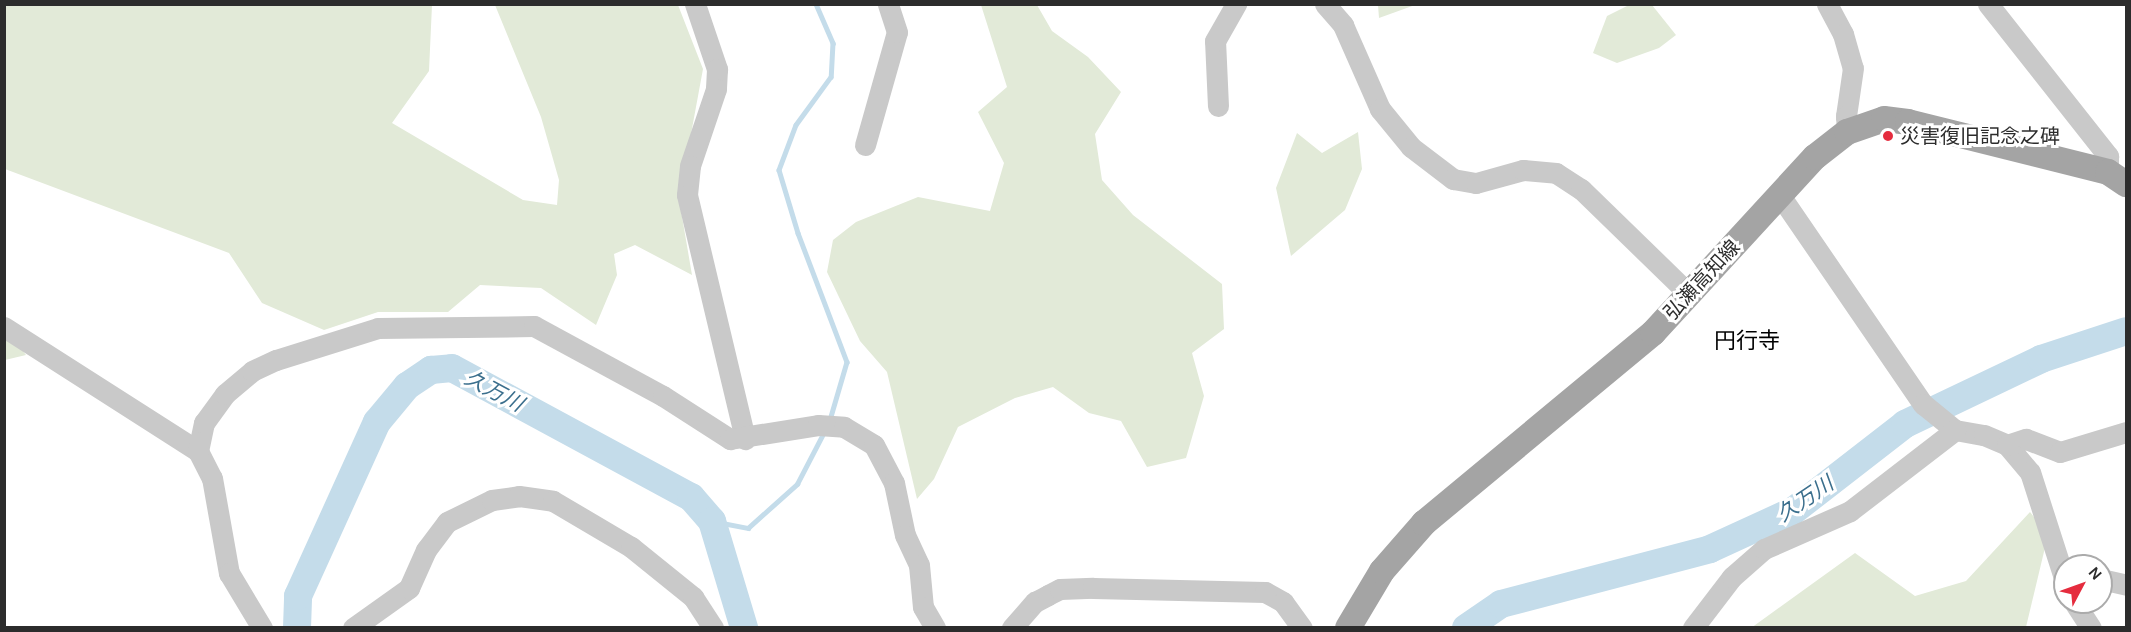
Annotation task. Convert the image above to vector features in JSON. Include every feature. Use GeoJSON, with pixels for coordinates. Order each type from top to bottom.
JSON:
{"type":"FeatureCollection","features":[{"type":"Feature","properties":{"kind":"main road","name":"弘瀬高知線"},"geometry":{"type":"LineString","coordinates":[[1348,627],[1382,571],[1424,523],[1584,393],[1689,295],[1815,157],[1848,132],[1884,119],[1908,123],[2117,178]]}},
{"type":"Feature","properties":{"kind":"street"},"geometry":{"type":"LineString","coordinates":[[695,4],[717,69],[716,89],[690,166],[687,195],[744,439]]}},
{"type":"Feature","properties":{"kind":"street"},"geometry":{"type":"LineString","coordinates":[[865,145],[897,32],[888,4]]}},
{"type":"Feature","properties":{"kind":"street"},"geometry":{"type":"LineString","coordinates":[[1218,106],[1215,41],[1236,4]]}},
{"type":"Feature","properties":{"kind":"street"},"geometry":{"type":"LineString","coordinates":[[1325,4],[1343,25],[1380,109],[1411,147],[1453,179],[1476,183],[1523,170],[1556,173],[1581,189],[1689,295]]}},
{"type":"Feature","properties":{"kind":"street"},"geometry":{"type":"LineString","coordinates":[[1827,4],[1843,34],[1853,68],[1846,116],[1848,132]]}},
{"type":"Feature","properties":{"kind":"street"},"geometry":{"type":"LineString","coordinates":[[1988,4],[2108,156],[2117,178]]}},
{"type":"Feature","properties":{"kind":"street"},"geometry":{"type":"LineString","coordinates":[[1779,194],[1939,417],[2007,445],[2030,471],[2059,554]]}},
{"type":"Feature","properties":{"kind":"street"},"geometry":{"type":"LineString","coordinates":[[198,451],[204,423],[225,394],[252,371],[378,328],[450,325],[534,327],[663,396],[730,438],[744,439],[818,425],[844,427],[874,445],[894,483],[904,535],[919,565],[923,607],[935,627]]}},
{"type":"Feature","properties":{"kind":"street"},"geometry":{"type":"LineString","coordinates":[[4,327],[198,451],[212,478],[229,573],[262,627]]}},
{"type":"Feature","properties":{"kind":"street"},"geometry":{"type":"LineString","coordinates":[[1693,627],[1732,577],[1764,549],[1850,511],[1939,417]]}},
{"type":"Feature","properties":{"kind":"street"},"geometry":{"type":"LineString","coordinates":[[2007,445],[2026,439],[2060,452],[2127,432]]}},
{"type":"Feature","properties":{"kind":"street"},"geometry":{"type":"LineString","coordinates":[[353,627],[409,588],[426,550],[447,522],[492,500],[519,496],[553,501],[631,548],[693,597],[713,627]]}},
{"type":"Feature","properties":{"kind":"street"},"geometry":{"type":"LineString","coordinates":[[1012,627],[1035,602],[1060,589],[1104,588],[1265,592],[1283,602],[1302,627]]}},
{"type":"Feature","properties":{"kind":"street"},"geometry":{"type":"LineString","coordinates":[[2082,614],[2091,627]]}},
{"type":"Feature","properties":{"kind":"green space"},"geometry":{"type":"Polygon","coordinates":[[[1378,4],[1415,5],[1379,18],[1378,4]]]}},
{"type":"Feature","properties":{"kind":"green space"},"geometry":{"type":"Polygon","coordinates":[[[4,5],[432,5],[429,71],[392,123],[523,200],[557,205],[559,180],[541,117],[495,5],[678,5],[703,69],[679,199],[692,275],[635,245],[614,254],[617,275],[596,325],[541,288],[480,285],[448,312],[378,312],[324,330],[262,303],[229,253],[5,169],[4,5]]]}},
{"type":"Feature","properties":{"kind":"green space"},"geometry":{"type":"Polygon","coordinates":[[[981,5],[1037,5],[1052,31],[1088,57],[1121,92],[1095,134],[1102,180],[1133,215],[1222,284],[1224,329],[1192,353],[1204,396],[1186,458],[1147,467],[1121,421],[1089,413],[1053,387],[1015,398],[958,427],[934,479],[917,499],[887,372],[860,341],[827,272],[833,240],[856,222],[918,197],[990,211],[1004,163],[978,112],[1007,87],[981,5]]]}},
{"type":"Feature","properties":{"kind":"green space"},"geometry":{"type":"Polygon","coordinates":[[[1629,5],[1652,5],[1676,35],[1659,48],[1617,63],[1593,53],[1607,16],[1629,5]]]}},
{"type":"Feature","properties":{"kind":"green space"},"geometry":{"type":"Polygon","coordinates":[[[1358,132],[1362,169],[1345,210],[1291,256],[1276,188],[1297,133],[1322,153],[1358,132]]]}},
{"type":"Feature","properties":{"kind":"green space"},"geometry":{"type":"Polygon","coordinates":[[[4,340],[16,342],[26,355],[5,360],[4,340]]]}},
{"type":"Feature","properties":{"kind":"green space"},"geometry":{"type":"Polygon","coordinates":[[[2030,512],[2048,535],[2026,627],[1751,628],[1855,553],[1915,596],[1966,581],[2030,512]]]}},
{"type":"Feature","properties":{"kind":"waterway"},"geometry":{"type":"LineString","coordinates":[[816,4],[833,43],[831,77],[796,125],[779,170],[798,233],[847,362],[830,420]]}},
{"type":"Feature","properties":{"kind":"waterway","name":"久万川"},"geometry":{"type":"LineString","coordinates":[[1466,628],[1501,604],[1710,549],[1793,511],[1905,424],[2041,359],[2126,331]]}},
{"type":"Feature","properties":{"kind":"waterway","name":"久万川"},"geometry":{"type":"LineString","coordinates":[[297,628],[298,596],[377,422],[407,386],[431,370],[452,368],[691,497],[712,521],[744,628]]}},
{"type":"Feature","properties":{"kind":"waterway"},"geometry":{"type":"LineString","coordinates":[[712,521],[748,528],[797,484],[824,432]]}},
{"type":"Feature","properties":{"kind":"place","name":"災害復旧記念之碑"},"geometry":{"type":"Point","coordinates":[1888,136]}},
{"type":"Feature","properties":{"kind":"district","name":"円行寺"},"geometry":{"type":"Point","coordinates":[1747,342]}}]}
